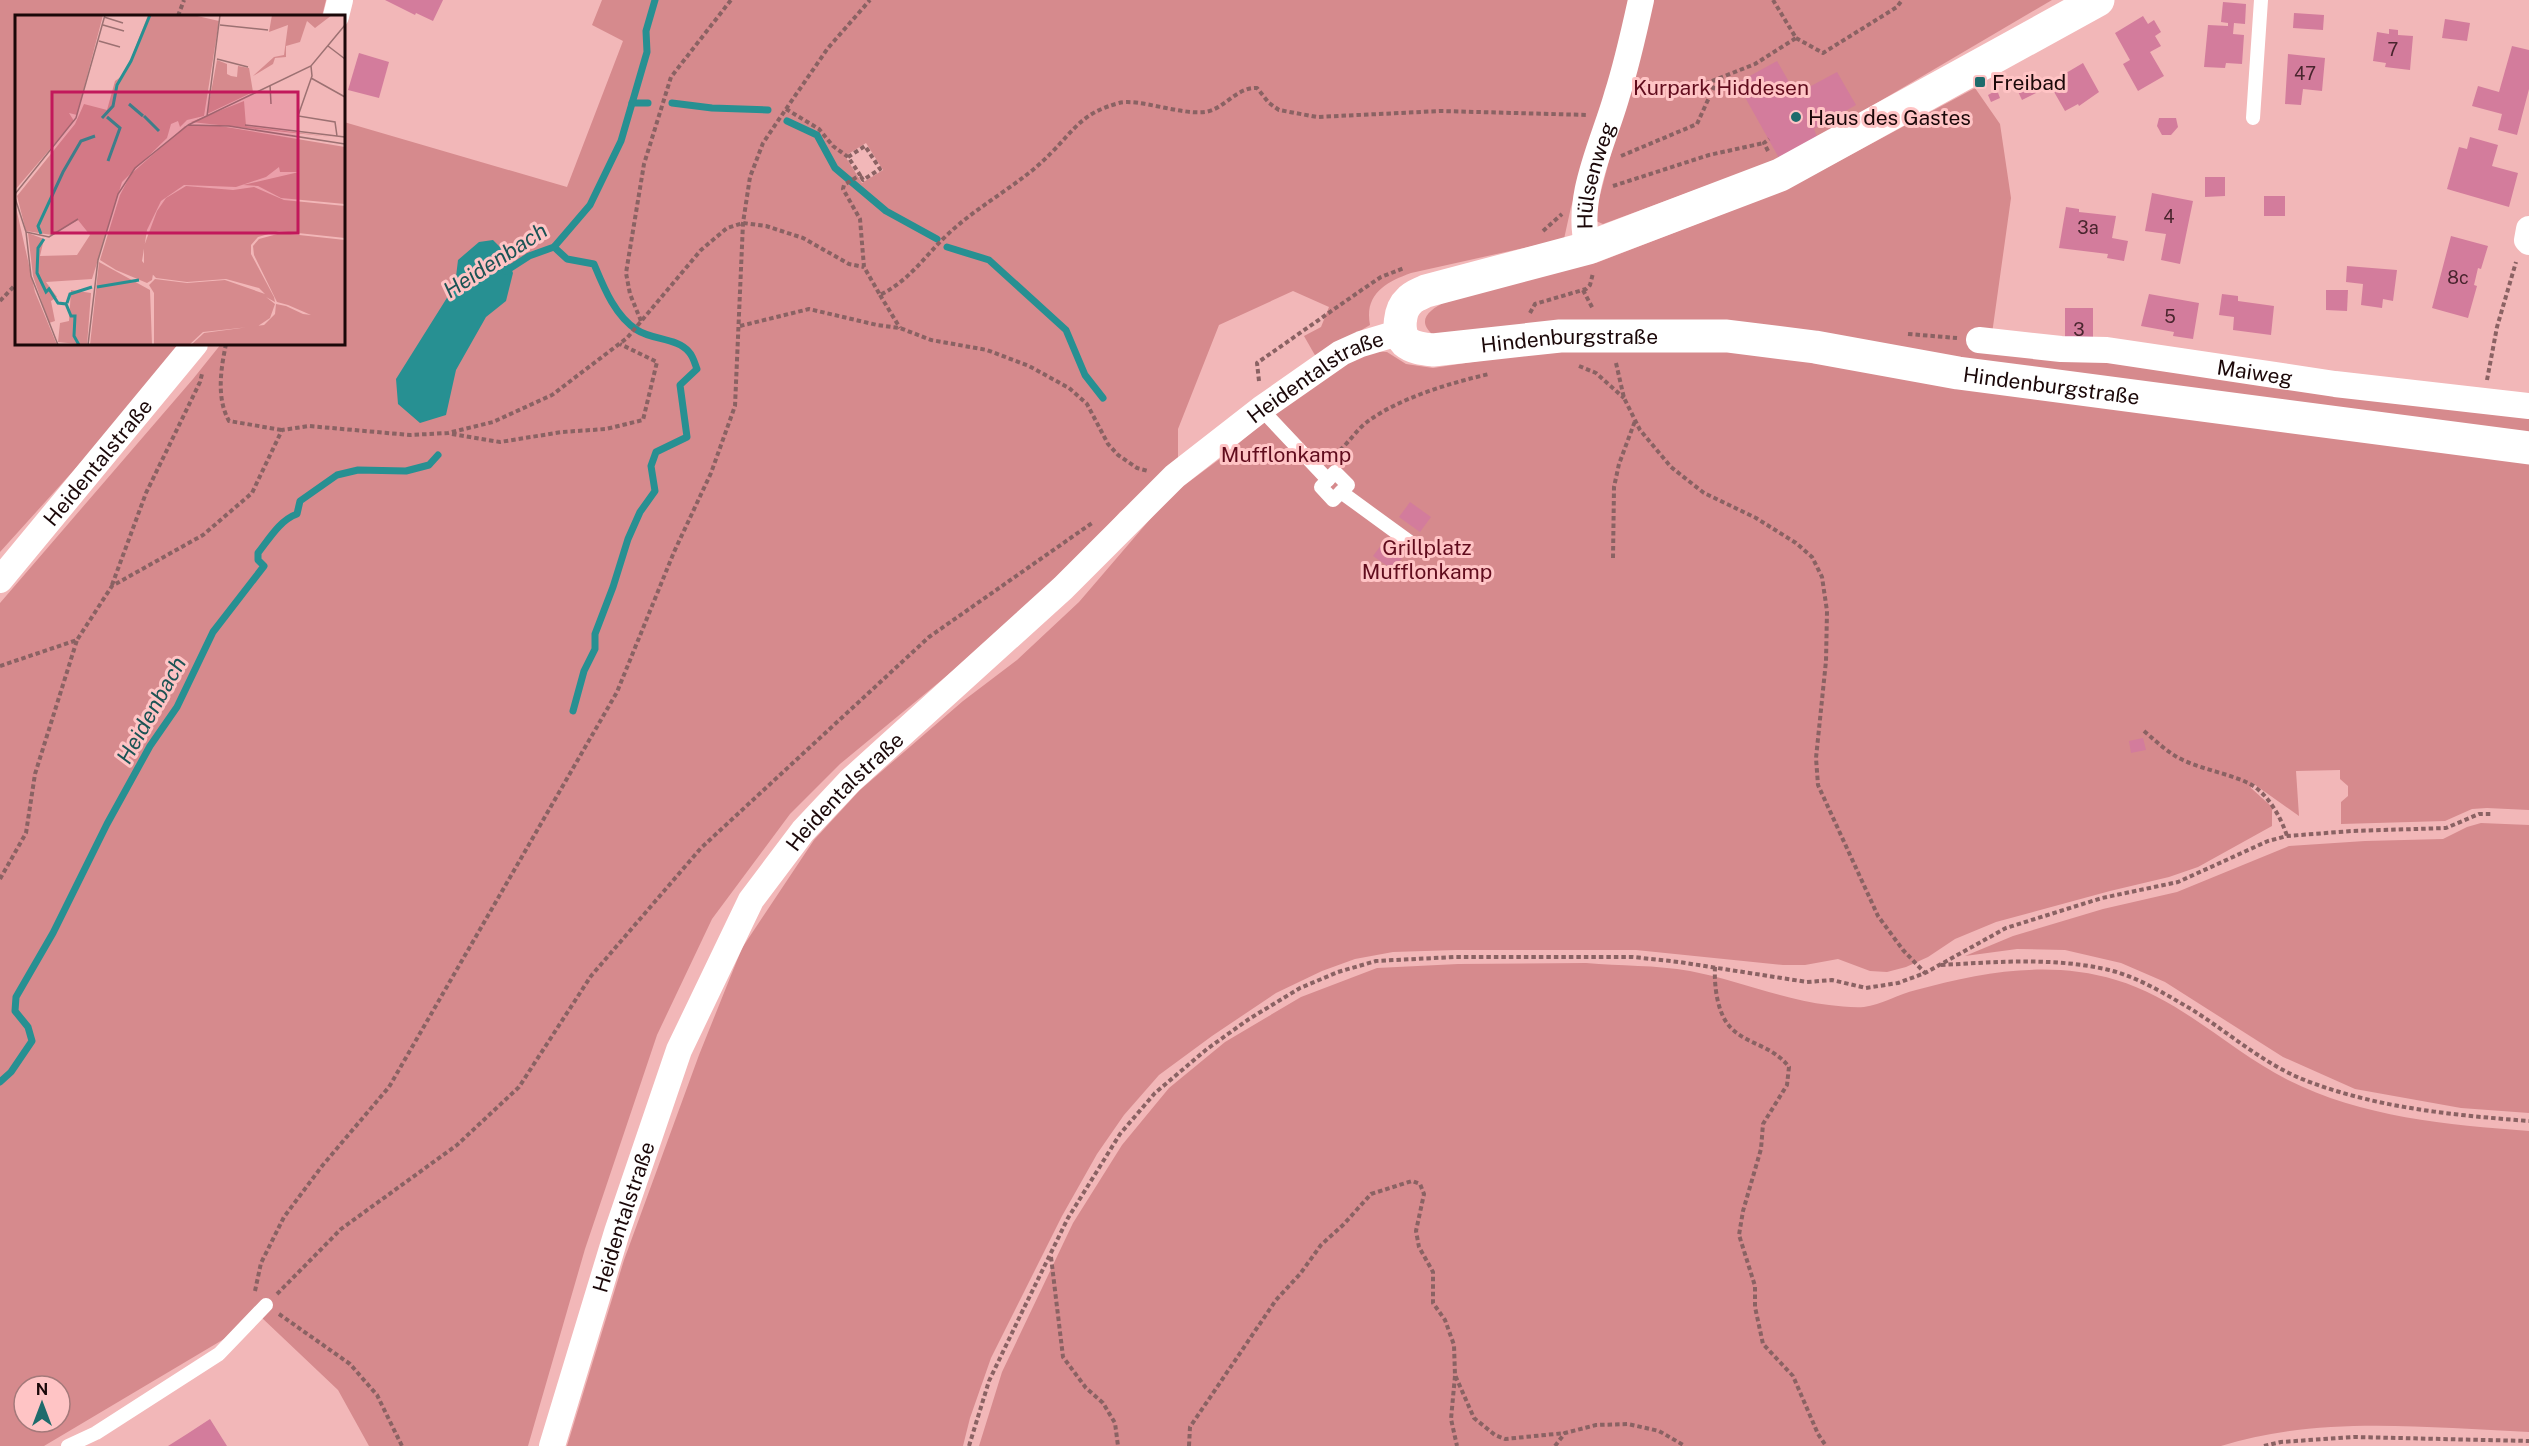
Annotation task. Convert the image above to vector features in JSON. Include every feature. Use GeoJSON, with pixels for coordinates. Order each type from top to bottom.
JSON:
{"type":"FeatureCollection","features":[{"type":"Feature","properties":{"kind":"main road"},"geometry":{"type":"LineString","coordinates":[[1401,332],[1402,316],[1406,305],[1413,297],[1426,291],[1587,248],[1780,176],[2098,0]]}},
{"type":"Feature","properties":{"kind":"main road","name":"Hindenburgstraße"},"geometry":{"type":"LineString","coordinates":[[1401,332],[1404,340],[1411,345],[1433,350],[1560,336],[1602,323],[1815,347],[1958,374],[2529,448]]}},
{"type":"Feature","properties":{"kind":"street"},"geometry":{"type":"LineString","coordinates":[[336,15],[340,0]]}},
{"type":"Feature","properties":{"kind":"street","name":"Hülsenweg"},"geometry":{"type":"LineString","coordinates":[[1587,248],[1584,235],[1586,195],[1611,116],[1641,0]]}},
{"type":"Feature","properties":{"kind":"street","name":"Heidentalstraße"},"geometry":{"type":"LineString","coordinates":[[552,1446],[617,1232],[679,1050],[751,900],[803,831],[850,781],[1063,588],[1175,476],[1261,409],[1341,353],[1361,344],[1401,332]]}},
{"type":"Feature","properties":{"kind":"street","name":"Maiweg"},"geometry":{"type":"LineString","coordinates":[[1979,340],[2061,349],[2107,350],[2335,384],[2529,406]]}},
{"type":"Feature","properties":{"kind":"street","name":"Heidentalstraße"},"geometry":{"type":"LineString","coordinates":[[0,580],[194,345]]}},
{"type":"Feature","properties":{"kind":"lane"},"geometry":{"type":"LineString","coordinates":[[2253,118],[2260,44],[2261,0]]}},
{"type":"Feature","properties":{"kind":"lane"},"geometry":{"type":"LineString","coordinates":[[1261,409],[1328,480],[1335,472],[1348,485],[1341,492],[1411,543]]}},
{"type":"Feature","properties":{"kind":"lane"},"geometry":{"type":"LineString","coordinates":[[68,1446],[96,1433],[219,1354],[266,1305]]}},
{"type":"Feature","properties":{"kind":"path"},"geometry":{"type":"LineString","coordinates":[[178,15],[184,0]]}},
{"type":"Feature","properties":{"kind":"path"},"geometry":{"type":"LineString","coordinates":[[641,321],[630,294],[626,273],[644,164],[671,77],[731,0]]}},
{"type":"Feature","properties":{"kind":"path"},"geometry":{"type":"LineString","coordinates":[[402,1446],[377,1395],[350,1364],[266,1305],[254,1294],[261,1263],[284,1217],[322,1166],[389,1087],[617,692],[674,552],[711,473],[735,406],[743,223],[750,177],[763,143],[786,109],[828,48],[870,0]]}},
{"type":"Feature","properties":{"kind":"path"},"geometry":{"type":"LineString","coordinates":[[1773,0],[1796,38],[1823,53],[1898,7],[1902,0]]}},
{"type":"Feature","properties":{"kind":"path"},"geometry":{"type":"LineString","coordinates":[[1684,92],[1755,64],[1796,38]]}},
{"type":"Feature","properties":{"kind":"path"},"geometry":{"type":"LineString","coordinates":[[1595,166],[1697,124],[1717,80]]}},
{"type":"Feature","properties":{"kind":"path"},"geometry":{"type":"LineString","coordinates":[[880,295],[899,285],[947,235],[1051,154],[1068,132],[1094,112],[1122,102],[1184,112],[1206,112],[1221,106],[1249,87],[1262,91],[1269,103],[1279,110],[1317,117],[1441,111],[1611,116]]}},
{"type":"Feature","properties":{"kind":"path"},"geometry":{"type":"LineString","coordinates":[[786,109],[819,129],[833,146],[848,157],[863,180],[879,169],[866,146],[848,157]]}},
{"type":"Feature","properties":{"kind":"path"},"geometry":{"type":"LineString","coordinates":[[1586,195],[1708,155],[1764,143]]}},
{"type":"Feature","properties":{"kind":"path"},"geometry":{"type":"LineString","coordinates":[[859,176],[844,185],[843,189],[860,219],[864,267],[900,328]]}},
{"type":"Feature","properties":{"kind":"path"},"geometry":{"type":"LineString","coordinates":[[448,434],[493,422],[552,395],[627,338],[713,238],[727,228],[743,223],[766,226],[803,238],[849,264],[864,267]]}},
{"type":"Feature","properties":{"kind":"path"},"geometry":{"type":"LineString","coordinates":[[2482,401],[2497,327],[2518,256],[2528,237]]}},
{"type":"Feature","properties":{"kind":"path"},"geometry":{"type":"LineString","coordinates":[[1532,320],[1531,309],[1535,304],[1583,290],[1590,285],[1594,273],[1587,248]]}},
{"type":"Feature","properties":{"kind":"path"},"geometry":{"type":"LineString","coordinates":[[0,301],[15,285]]}},
{"type":"Feature","properties":{"kind":"path"},"geometry":{"type":"LineString","coordinates":[[1583,290],[1602,323],[1624,398],[1640,430],[1671,468],[1704,493],[1756,518],[1796,543],[1812,557],[1822,577],[1827,611],[1826,660],[1816,758],[1818,785],[1878,915],[1903,950],[1925,973]]}},
{"type":"Feature","properties":{"kind":"path"},"geometry":{"type":"LineString","coordinates":[[740,326],[809,309],[877,326],[900,328],[931,340],[987,350],[1029,366],[1069,388],[1087,404],[1108,444],[1118,455],[1137,468],[1155,474],[1175,476]]}},
{"type":"Feature","properties":{"kind":"path"},"geometry":{"type":"LineString","coordinates":[[226,345],[220,374],[224,412],[229,421],[282,430],[309,426],[410,435],[448,434],[500,442],[562,432],[606,429],[643,420],[657,362],[620,344]]}},
{"type":"Feature","properties":{"kind":"path"},"geometry":{"type":"LineString","coordinates":[[1574,365],[1596,373],[1624,398]]}},
{"type":"Feature","properties":{"kind":"path"},"geometry":{"type":"LineString","coordinates":[[0,879],[26,833],[35,774],[77,640],[112,586],[146,493],[200,382],[202,372]]}},
{"type":"Feature","properties":{"kind":"path"},"geometry":{"type":"LineString","coordinates":[[1342,449],[1366,422],[1408,400],[1452,382],[1493,373]]}},
{"type":"Feature","properties":{"kind":"path"},"geometry":{"type":"LineString","coordinates":[[1613,558],[1614,487],[1619,464],[1635,420]]}},
{"type":"Feature","properties":{"kind":"path"},"geometry":{"type":"LineString","coordinates":[[112,586],[203,536],[252,493],[282,430]]}},
{"type":"Feature","properties":{"kind":"path"},"geometry":{"type":"LineString","coordinates":[[266,1305],[341,1229],[457,1145],[519,1087],[591,976],[709,840],[928,637],[1102,516]]}},
{"type":"Feature","properties":{"kind":"path"},"geometry":{"type":"LineString","coordinates":[[0,666],[77,640]]}},
{"type":"Feature","properties":{"kind":"path"},"geometry":{"type":"LineString","coordinates":[[2144,731],[2166,750],[2184,761],[2248,783],[2265,798],[2282,821],[2287,836]]}},
{"type":"Feature","properties":{"kind":"path"},"geometry":{"type":"LineString","coordinates":[[969,1446],[989,1381],[1068,1218],[1120,1134],[1155,1093],[1207,1049],[1249,1019],[1300,988],[1338,972],[1376,961],[1488,956],[1633,957],[1715,967],[1779,979],[1807,982],[1832,980],[1866,988],[1898,983],[1925,973],[2006,928],[2102,898],[2178,882],[2268,842],[2287,836],[2446,828],[2479,814],[2492,814]]}},
{"type":"Feature","properties":{"kind":"path"},"geometry":{"type":"LineString","coordinates":[[1940,965],[2023,962],[2076,964],[2111,971],[2150,986],[2193,1010],[2247,1049],[2300,1078],[2356,1098],[2403,1108],[2460,1116],[2529,1121]]}},
{"type":"Feature","properties":{"kind":"path"},"geometry":{"type":"LineString","coordinates":[[1715,967],[1714,988],[1731,1028],[1779,1054],[1789,1067],[1787,1085],[1763,1124],[1761,1149],[1752,1187],[1743,1211],[1739,1235],[1755,1286],[1755,1307],[1763,1344],[1793,1376],[1818,1434],[1826,1446]]}},
{"type":"Feature","properties":{"kind":"path"},"geometry":{"type":"LineString","coordinates":[[1188,1446],[1190,1427],[1276,1300],[1300,1274],[1321,1245],[1371,1194],[1412,1181],[1420,1184],[1424,1194],[1416,1231],[1419,1247],[1433,1272],[1433,1304],[1445,1320],[1454,1345],[1455,1375],[1451,1419],[1457,1446]]}},
{"type":"Feature","properties":{"kind":"path"},"geometry":{"type":"LineString","coordinates":[[1050,1255],[1063,1358],[1086,1388],[1103,1403],[1115,1423],[1118,1446]]}},
{"type":"Feature","properties":{"kind":"path"},"geometry":{"type":"LineString","coordinates":[[1455,1375],[1474,1418],[1495,1435],[1505,1439],[1565,1433],[1596,1425],[1628,1424],[1659,1431],[1685,1446]]}},
{"type":"Feature","properties":{"kind":"path"},"geometry":{"type":"LineString","coordinates":[[1555,1446],[1565,1433]]}},
{"type":"Feature","properties":{"kind":"path"},"geometry":{"type":"LineString","coordinates":[[2264,1446],[2281,1442],[2354,1437],[2529,1441]]}},
{"type":"Feature","properties":{"kind":"green space"},"geometry":{"type":"Polygon","coordinates":[[[0,0],[326,0],[322,15],[15,15],[15,345],[184,345],[168,366],[0,552],[0,0]]]}},
{"type":"Feature","properties":{"kind":"green space"},"geometry":{"type":"Polygon","coordinates":[[[602,0],[1631,0],[1617,63],[1571,207],[1564,239],[1411,273],[1393,281],[1385,285],[1374,297],[1370,305],[1370,325],[1316,357],[1304,336],[1321,327],[1329,307],[1293,291],[1219,325],[1178,429],[1178,468],[1120,512],[1059,583],[840,764],[790,814],[712,919],[657,1035],[585,1249],[528,1446],[369,1446],[338,1390],[261,1317],[72,1429],[72,1374],[12,1374],[12,1434],[64,1434],[44,1446],[0,1446],[0,603],[220,345],[345,345],[345,122],[567,187],[623,41],[592,25],[602,0]],[[866,143],[845,156],[862,183],[883,170],[866,143]]]}},
{"type":"Feature","properties":{"kind":"green space","name":"Kurpark Hiddesen"},"geometry":{"type":"Polygon","coordinates":[[[1651,0],[2052,0],[1785,157],[1603,224],[1596,221],[1598,203],[1651,0]]]}},
{"type":"Feature","properties":{"kind":"green space"},"geometry":{"type":"Polygon","coordinates":[[[1975,88],[2000,124],[2011,198],[1990,348],[2529,412],[2529,432],[1960,363],[1439,339],[1427,328],[1425,323],[1429,313],[1447,301],[1584,264],[1596,263],[1787,189],[1975,88]]]}},
{"type":"Feature","properties":{"kind":"green space"},"geometry":{"type":"Polygon","coordinates":[[[1723,348],[2529,462],[2529,810],[2472,809],[2445,821],[2341,824],[2341,802],[2348,796],[2348,786],[2340,779],[2340,770],[2296,771],[2299,816],[2251,782],[2251,788],[2272,807],[2272,826],[2198,867],[2169,877],[1996,922],[1955,939],[1928,957],[1906,967],[1887,972],[1870,971],[1838,959],[1805,965],[1783,965],[1636,950],[1393,952],[1355,959],[1322,971],[1276,993],[1212,1036],[1159,1075],[1124,1115],[1097,1154],[1062,1216],[991,1358],[970,1418],[963,1446],[567,1446],[624,1260],[699,1055],[742,948],[814,840],[860,790],[963,701],[1017,660],[1079,602],[1170,496],[1225,455],[1305,387],[1370,351],[1387,352],[1406,364],[1433,368],[1558,349],[1723,348]]]}},
{"type":"Feature","properties":{"kind":"green space"},"geometry":{"type":"Polygon","coordinates":[[[2481,823],[2529,825],[2529,1113],[2461,1108],[2355,1089],[2283,1057],[2165,982],[2121,963],[2065,950],[2017,949],[1965,956],[2013,936],[2103,909],[2177,892],[2289,846],[2443,839],[2481,823]]]}},
{"type":"Feature","properties":{"kind":"green space"},"geometry":{"type":"Polygon","coordinates":[[[1586,963],[1690,971],[1811,1002],[1855,1007],[1877,1004],[1910,992],[1991,974],[2041,970],[2091,974],[2116,980],[2162,999],[2266,1068],[2316,1093],[2375,1111],[2406,1117],[2467,1126],[2529,1131],[2529,1432],[2413,1426],[2335,1427],[2258,1436],[2221,1446],[979,1446],[1002,1372],[1073,1223],[1122,1145],[1169,1088],[1225,1042],[1301,997],[1377,968],[1458,964],[1586,963]]]}},
{"type":"Feature","properties":{"kind":"water"},"geometry":{"type":"Polygon","coordinates":[[[493,240],[504,251],[513,273],[506,301],[486,317],[456,370],[446,415],[420,423],[398,404],[396,379],[455,285],[458,260],[479,242],[493,240]]]}},
{"type":"Feature","properties":{"kind":"building"},"geometry":{"type":"Polygon","coordinates":[[[385,0],[443,0],[433,21],[385,0]]]}},
{"type":"Feature","properties":{"kind":"building"},"geometry":{"type":"Polygon","coordinates":[[[2223,2],[2246,4],[2245,24],[2234,23],[2233,34],[2244,35],[2242,64],[2226,63],[2225,68],[2204,67],[2208,25],[2228,26],[2228,23],[2221,22],[2223,2]]]}},
{"type":"Feature","properties":{"kind":"building"},"geometry":{"type":"Polygon","coordinates":[[[2294,13],[2324,15],[2323,30],[2293,28],[2294,13]]]}},
{"type":"Feature","properties":{"kind":"building"},"geometry":{"type":"Polygon","coordinates":[[[2143,16],[2148,24],[2154,20],[2161,32],[2155,36],[2161,46],[2150,52],[2164,76],[2138,91],[2123,64],[2130,60],[2115,33],[2143,16]]]}},
{"type":"Feature","properties":{"kind":"building"},"geometry":{"type":"Polygon","coordinates":[[[2445,19],[2470,23],[2467,41],[2442,38],[2445,19]]]}},
{"type":"Feature","properties":{"kind":"building"},"geometry":{"type":"Polygon","coordinates":[[[2389,29],[2398,30],[2398,35],[2413,36],[2410,70],[2385,67],[2386,63],[2373,61],[2377,32],[2389,34],[2389,29]]]}},
{"type":"Feature","properties":{"kind":"building"},"geometry":{"type":"Polygon","coordinates":[[[2512,46],[2529,50],[2529,89],[2517,135],[2498,130],[2502,114],[2472,106],[2478,86],[2499,92],[2512,46]]]}},
{"type":"Feature","properties":{"kind":"building"},"geometry":{"type":"Polygon","coordinates":[[[359,53],[389,62],[379,98],[348,90],[359,53]]]}},
{"type":"Feature","properties":{"kind":"building"},"geometry":{"type":"Polygon","coordinates":[[[2288,54],[2325,58],[2322,91],[2303,89],[2301,105],[2285,104],[2288,54]]]}},
{"type":"Feature","properties":{"kind":"building","name":"Haus des Gastes"},"geometry":{"type":"Polygon","coordinates":[[[1777,61],[1796,94],[1837,72],[1856,105],[1814,129],[1817,137],[1779,158],[1737,83],[1777,61]]]}},
{"type":"Feature","properties":{"kind":"building"},"geometry":{"type":"Polygon","coordinates":[[[2083,63],[2099,92],[2079,106],[2078,104],[2065,111],[2049,83],[2083,63]]]}},
{"type":"Feature","properties":{"kind":"building"},"geometry":{"type":"Polygon","coordinates":[[[2032,75],[2040,91],[2022,100],[2014,83],[2032,75]]]}},
{"type":"Feature","properties":{"kind":"building"},"geometry":{"type":"Polygon","coordinates":[[[1997,90],[2000,98],[1991,102],[1988,95],[1997,90]]]}},
{"type":"Feature","properties":{"kind":"building"},"geometry":{"type":"Polygon","coordinates":[[[2159,118],[2176,118],[2178,127],[2171,135],[2162,135],[2157,126],[2159,118]]]}},
{"type":"Feature","properties":{"kind":"building"},"geometry":{"type":"Polygon","coordinates":[[[2470,137],[2498,145],[2492,166],[2518,173],[2509,207],[2447,189],[2459,147],[2467,149],[2470,137]]]}},
{"type":"Feature","properties":{"kind":"building"},"geometry":{"type":"Polygon","coordinates":[[[2205,177],[2225,177],[2225,196],[2205,197],[2205,177]]]}},
{"type":"Feature","properties":{"kind":"building"},"geometry":{"type":"Polygon","coordinates":[[[2152,193],[2193,201],[2180,264],[2161,260],[2166,234],[2145,231],[2152,193]]]}},
{"type":"Feature","properties":{"kind":"building"},"geometry":{"type":"Polygon","coordinates":[[[2264,196],[2285,196],[2285,216],[2264,216],[2264,196]]]}},
{"type":"Feature","properties":{"kind":"building"},"geometry":{"type":"Polygon","coordinates":[[[2066,207],[2079,209],[2079,212],[2116,216],[2112,238],[2128,241],[2124,261],[2107,258],[2108,254],[2059,248],[2066,207]]]}},
{"type":"Feature","properties":{"kind":"building"},"geometry":{"type":"Polygon","coordinates":[[[2451,236],[2488,246],[2481,269],[2478,268],[2474,285],[2477,286],[2468,318],[2432,308],[2451,236]]]}},
{"type":"Feature","properties":{"kind":"building"},"geometry":{"type":"Polygon","coordinates":[[[2347,266],[2397,270],[2393,301],[2383,299],[2382,308],[2361,305],[2363,284],[2346,282],[2347,266]]]}},
{"type":"Feature","properties":{"kind":"building"},"geometry":{"type":"Polygon","coordinates":[[[2326,290],[2348,290],[2347,311],[2326,310],[2326,290]]]}},
{"type":"Feature","properties":{"kind":"building"},"geometry":{"type":"Polygon","coordinates":[[[2149,294],[2199,303],[2193,339],[2173,336],[2174,332],[2141,326],[2149,294]]]}},
{"type":"Feature","properties":{"kind":"building"},"geometry":{"type":"Polygon","coordinates":[[[2222,294],[2238,296],[2238,301],[2274,306],[2271,335],[2233,330],[2234,317],[2219,315],[2222,294]]]}},
{"type":"Feature","properties":{"kind":"building"},"geometry":{"type":"Polygon","coordinates":[[[2065,308],[2093,308],[2093,342],[2065,342],[2065,308]]]}},
{"type":"Feature","properties":{"kind":"building"},"geometry":{"type":"Polygon","coordinates":[[[1410,502],[1431,517],[1420,532],[1399,517],[1410,502]]]}},
{"type":"Feature","properties":{"kind":"building"},"geometry":{"type":"Polygon","coordinates":[[[1385,540],[1405,554],[1393,570],[1373,556],[1385,540]]]}},
{"type":"Feature","properties":{"kind":"building"},"geometry":{"type":"Polygon","coordinates":[[[2143,738],[2146,750],[2131,753],[2129,741],[2143,738]]]}},
{"type":"Feature","properties":{"kind":"building"},"geometry":{"type":"Polygon","coordinates":[[[210,1419],[227,1446],[168,1446],[187,1434],[210,1419]]]}},
{"type":"Feature","properties":{"kind":"waterway","name":"Heidenbach"},"geometry":{"type":"LineString","coordinates":[[506,271],[529,256],[554,247],[590,205],[621,141],[647,52],[646,31],[655,0]]}},
{"type":"Feature","properties":{"kind":"waterway"},"geometry":{"type":"LineString","coordinates":[[632,103],[648,103]]}},
{"type":"Feature","properties":{"kind":"waterway"},"geometry":{"type":"LineString","coordinates":[[672,103],[712,108],[768,110]]}},
{"type":"Feature","properties":{"kind":"waterway"},"geometry":{"type":"LineString","coordinates":[[787,121],[817,135],[835,168],[886,211],[937,239]]}},
{"type":"Feature","properties":{"kind":"waterway"},"geometry":{"type":"LineString","coordinates":[[554,247],[567,259],[594,264],[611,301],[622,317],[643,333],[684,347],[692,356],[697,369],[680,385],[687,437],[656,452],[651,466],[655,491],[640,512],[628,539],[595,634],[595,649],[584,671],[573,711]]}},
{"type":"Feature","properties":{"kind":"waterway"},"geometry":{"type":"LineString","coordinates":[[947,247],[989,260],[1066,330],[1085,375],[1103,398]]}},
{"type":"Feature","properties":{"kind":"waterway","name":"Heidenbach"},"geometry":{"type":"LineString","coordinates":[[0,1082],[11,1072],[32,1041],[28,1027],[15,1011],[16,997],[53,933],[107,824],[150,746],[177,707],[213,632],[264,566],[258,560],[258,553],[280,525],[297,514],[300,501],[337,475],[358,470],[406,471],[429,465],[438,455]]}},
{"type":"Feature","properties":{"kind":"place","name":"Freibad"},"geometry":{"type":"Point","coordinates":[1980,82]}},
{"type":"Feature","properties":{"kind":"place","name":"Haus des Gastes"},"geometry":{"type":"Point","coordinates":[1796,117]}},
{"type":"Feature","properties":{"kind":"park label","name":"Mufflonkamp"},"geometry":{"type":"Point","coordinates":[1286,454]}},
{"type":"Feature","properties":{"kind":"park label","name":"Grillplatz Mufflonkamp"},"geometry":{"type":"Point","coordinates":[1427,559]}}]}
